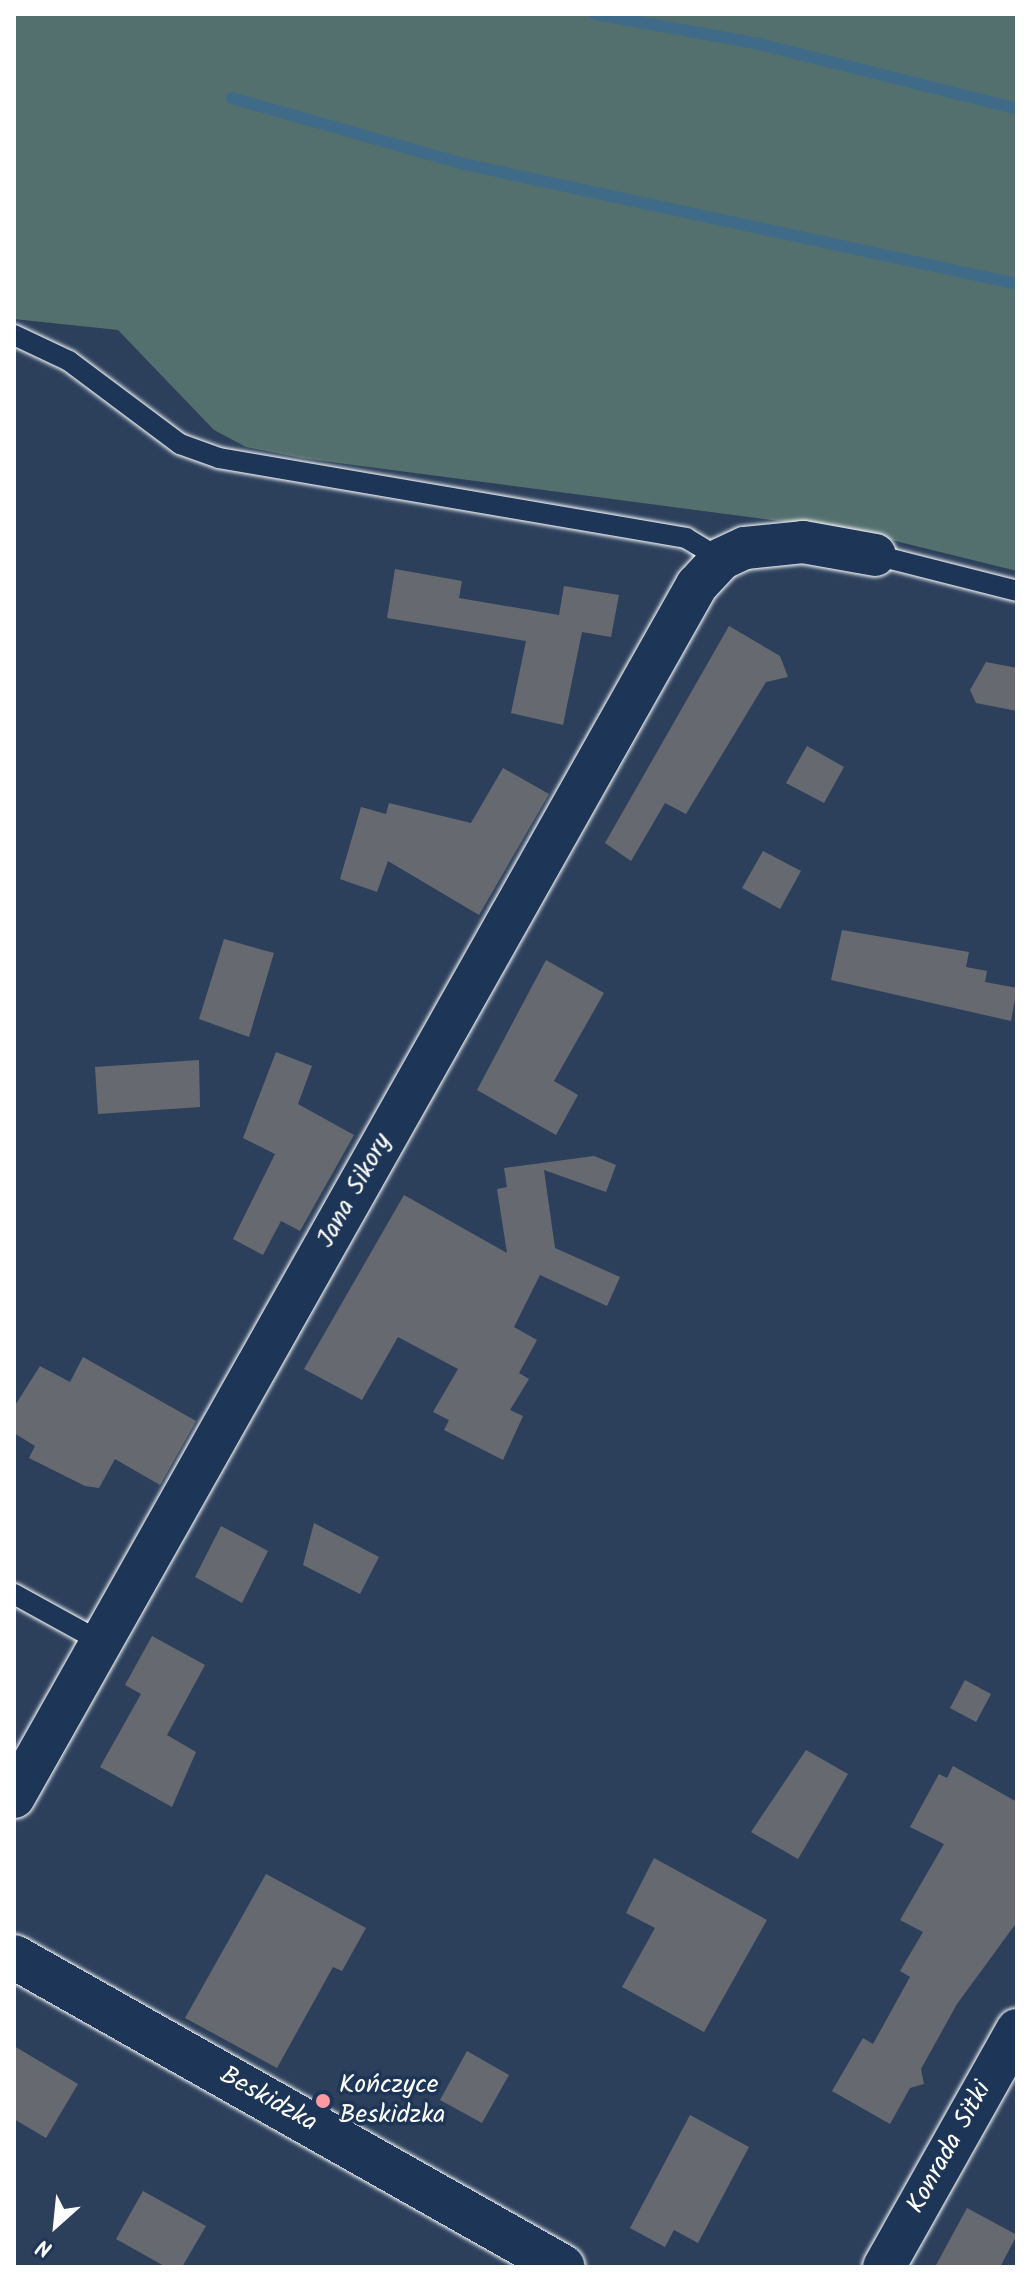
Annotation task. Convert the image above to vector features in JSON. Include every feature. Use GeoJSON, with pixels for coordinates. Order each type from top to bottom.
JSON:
{"type":"FeatureCollection","features":[{"type":"Feature","properties":{"kind":"street"},"geometry":{"type":"LineString","coordinates":[[709,572],[745,548],[803,542],[875,555]]}},
{"type":"Feature","properties":{"kind":"street","name":"Jana Sikory"},"geometry":{"type":"LineString","coordinates":[[14,1797],[709,572]]}},
{"type":"Feature","properties":{"kind":"street","name":"Beskidzka"},"geometry":{"type":"LineString","coordinates":[[14,1957],[563,2267]]}},
{"type":"Feature","properties":{"kind":"street","name":"Konrada Sitki"},"geometry":{"type":"LineString","coordinates":[[884,2267],[1017,2030]]}},
{"type":"Feature","properties":{"kind":"lane"},"geometry":{"type":"LineString","coordinates":[[14,335],[69,361],[180,444],[219,458],[686,538],[709,572]]}},
{"type":"Feature","properties":{"kind":"lane"},"geometry":{"type":"LineString","coordinates":[[875,555],[1017,591]]}},
{"type":"Feature","properties":{"kind":"lane"},"geometry":{"type":"LineString","coordinates":[[14,1594],[101,1642]]}},
{"type":"Feature","properties":{"kind":"green space"},"geometry":{"type":"Polygon","coordinates":[[[14,14],[1017,14],[1017,571],[855,531],[301,458],[246,447],[214,430],[118,330],[14,319],[14,14]]]}},
{"type":"Feature","properties":{"kind":"building"},"geometry":{"type":"Polygon","coordinates":[[[395,569],[462,581],[459,598],[559,615],[564,586],[619,595],[611,637],[582,632],[563,725],[511,713],[526,641],[387,618],[395,569]]]}},
{"type":"Feature","properties":{"kind":"building"},"geometry":{"type":"Polygon","coordinates":[[[729,626],[780,656],[788,677],[766,682],[686,814],[665,803],[631,861],[605,843],[729,626]]]}},
{"type":"Feature","properties":{"kind":"building"},"geometry":{"type":"Polygon","coordinates":[[[986,662],[1017,668],[1017,711],[976,703],[970,690],[986,662]]]}},
{"type":"Feature","properties":{"kind":"building"},"geometry":{"type":"Polygon","coordinates":[[[807,746],[844,767],[824,803],[786,783],[807,746]]]}},
{"type":"Feature","properties":{"kind":"building"},"geometry":{"type":"Polygon","coordinates":[[[503,768],[549,794],[479,915],[388,861],[377,892],[340,879],[361,807],[386,814],[389,803],[471,823],[503,768]]]}},
{"type":"Feature","properties":{"kind":"building"},"geometry":{"type":"Polygon","coordinates":[[[763,851],[801,871],[780,909],[742,888],[763,851]]]}},
{"type":"Feature","properties":{"kind":"building"},"geometry":{"type":"Polygon","coordinates":[[[842,930],[969,952],[966,967],[987,971],[985,982],[1017,988],[1011,1021],[831,980],[842,930]]]}},
{"type":"Feature","properties":{"kind":"building"},"geometry":{"type":"Polygon","coordinates":[[[224,939],[274,953],[249,1037],[199,1019],[224,939]]]}},
{"type":"Feature","properties":{"kind":"building"},"geometry":{"type":"Polygon","coordinates":[[[546,960],[604,993],[554,1081],[578,1095],[556,1135],[477,1090],[546,960]]]}},
{"type":"Feature","properties":{"kind":"building"},"geometry":{"type":"Polygon","coordinates":[[[276,1052],[312,1066],[298,1104],[354,1135],[300,1231],[281,1221],[263,1255],[233,1239],[275,1154],[243,1138],[276,1052]]]}},
{"type":"Feature","properties":{"kind":"building"},"geometry":{"type":"Polygon","coordinates":[[[199,1060],[200,1107],[98,1114],[95,1067],[199,1060]]]}},
{"type":"Feature","properties":{"kind":"building"},"geometry":{"type":"Polygon","coordinates":[[[594,1156],[616,1165],[606,1192],[544,1170],[555,1248],[620,1277],[607,1306],[540,1275],[514,1327],[537,1340],[519,1373],[529,1379],[510,1410],[523,1416],[503,1460],[444,1430],[449,1420],[433,1412],[458,1369],[398,1337],[362,1400],[304,1369],[404,1195],[507,1253],[497,1189],[507,1187],[504,1168],[594,1156]]]}},
{"type":"Feature","properties":{"kind":"building"},"geometry":{"type":"Polygon","coordinates":[[[83,1357],[196,1421],[160,1485],[115,1459],[99,1488],[85,1486],[29,1458],[35,1446],[14,1433],[14,1407],[40,1366],[70,1382],[83,1357]]]}},
{"type":"Feature","properties":{"kind":"building"},"geometry":{"type":"Polygon","coordinates":[[[314,1523],[379,1557],[360,1594],[303,1565],[314,1523]]]}},
{"type":"Feature","properties":{"kind":"building"},"geometry":{"type":"Polygon","coordinates":[[[221,1526],[268,1551],[242,1603],[195,1577],[221,1526]]]}},
{"type":"Feature","properties":{"kind":"building"},"geometry":{"type":"Polygon","coordinates":[[[152,1636],[205,1665],[167,1735],[196,1752],[172,1807],[100,1767],[141,1694],[125,1685],[152,1636]]]}},
{"type":"Feature","properties":{"kind":"building"},"geometry":{"type":"Polygon","coordinates":[[[965,1680],[991,1694],[976,1722],[950,1708],[965,1680]]]}},
{"type":"Feature","properties":{"kind":"building"},"geometry":{"type":"Polygon","coordinates":[[[806,1750],[848,1774],[798,1859],[751,1832],[806,1750]]]}},
{"type":"Feature","properties":{"kind":"building"},"geometry":{"type":"Polygon","coordinates":[[[953,1766],[1017,1802],[1017,1922],[957,2004],[921,2069],[924,2084],[910,2088],[890,2124],[832,2091],[863,2038],[873,2044],[910,1977],[900,1971],[923,1932],[900,1920],[944,1844],[910,1827],[939,1774],[947,1778],[953,1766]]]}},
{"type":"Feature","properties":{"kind":"building"},"geometry":{"type":"Polygon","coordinates":[[[654,1858],[767,1920],[704,2032],[622,1987],[655,1928],[626,1913],[654,1858]]]}},
{"type":"Feature","properties":{"kind":"building"},"geometry":{"type":"Polygon","coordinates":[[[266,1874],[366,1928],[342,1971],[333,1967],[277,2068],[185,2018],[266,1874]]]}},
{"type":"Feature","properties":{"kind":"building"},"geometry":{"type":"Polygon","coordinates":[[[14,2046],[78,2084],[46,2138],[14,2119],[14,2046]]]}},
{"type":"Feature","properties":{"kind":"building"},"geometry":{"type":"Polygon","coordinates":[[[467,2051],[509,2075],[482,2123],[440,2100],[467,2051]]]}},
{"type":"Feature","properties":{"kind":"building"},"geometry":{"type":"Polygon","coordinates":[[[690,2115],[749,2147],[698,2243],[674,2230],[665,2247],[630,2228],[690,2115]]]}},
{"type":"Feature","properties":{"kind":"building"},"geometry":{"type":"Polygon","coordinates":[[[143,2191],[206,2226],[182,2267],[166,2267],[116,2239],[143,2191]]]}},
{"type":"Feature","properties":{"kind":"building"},"geometry":{"type":"Polygon","coordinates":[[[967,2208],[1017,2235],[1000,2267],[935,2267],[967,2208]]]}},
{"type":"Feature","properties":{"kind":"waterway"},"geometry":{"type":"LineString","coordinates":[[595,14],[755,43],[1017,109]]}},
{"type":"Feature","properties":{"kind":"waterway"},"geometry":{"type":"LineString","coordinates":[[232,98],[464,164],[1017,284]]}},
{"type":"Feature","properties":{"kind":"place","name":"Kończyce Beskidzka"},"geometry":{"type":"Point","coordinates":[323,2101]}}]}
